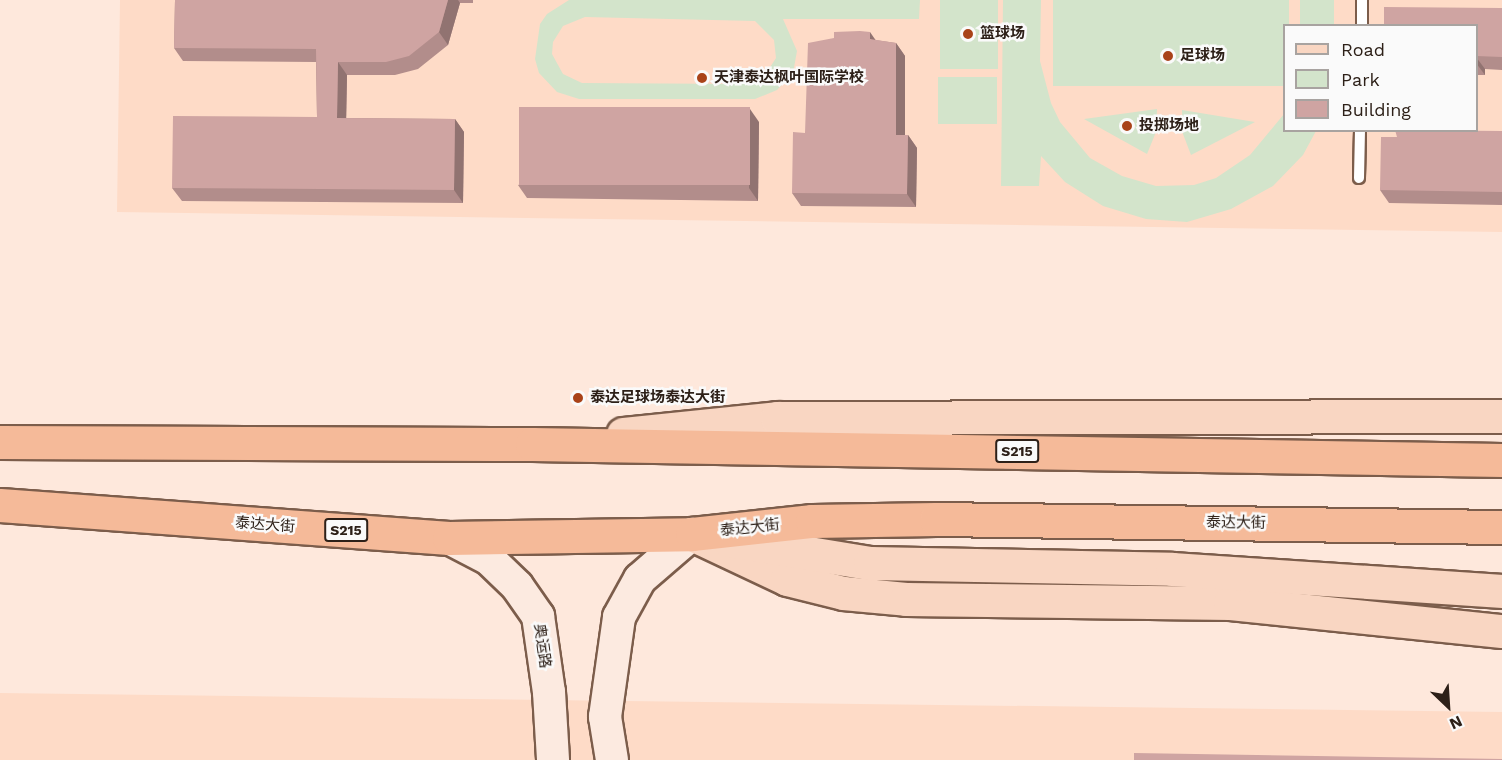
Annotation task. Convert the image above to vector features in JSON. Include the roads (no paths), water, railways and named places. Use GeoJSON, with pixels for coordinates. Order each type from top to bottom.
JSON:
{"type":"FeatureCollection","features":[{"type":"Feature","properties":{"kind":"highway"},"geometry":{"type":"LineString","coordinates":[[0,442],[532,444]]}},
{"type":"Feature","properties":{"kind":"highway","name":"S215"},"geometry":{"type":"LineString","coordinates":[[532,444],[1502,460]]}},
{"type":"Feature","properties":{"kind":"highway","name":"泰达大街"},"geometry":{"type":"LineString","coordinates":[[0,505],[449,538],[692,534],[812,521],[936,519],[1502,527]]}},
{"type":"Feature","properties":{"kind":"main road"},"geometry":{"type":"LineString","coordinates":[[532,444],[777,418],[1502,416]]}},
{"type":"Feature","properties":{"kind":"main road"},"geometry":{"type":"LineString","coordinates":[[692,534],[870,563],[1172,569],[1502,591]]}},
{"type":"Feature","properties":{"kind":"main road"},"geometry":{"type":"LineString","coordinates":[[692,534],[787,579],[843,593],[906,599],[1230,603],[1502,631]]}},
{"type":"Feature","properties":{"kind":"street"},"geometry":{"type":"LineString","coordinates":[[612,760],[605,717],[619,616],[640,579],[692,534]]}},
{"type":"Feature","properties":{"kind":"street","name":"奥运路"},"geometry":{"type":"LineString","coordinates":[[449,538],[489,559],[517,586],[538,616],[549,692],[553,760]]}},
{"type":"Feature","properties":{"kind":"lane"},"geometry":{"type":"LineString","coordinates":[[1362,0],[1362,24]]}},
{"type":"Feature","properties":{"kind":"lane"},"geometry":{"type":"LineString","coordinates":[[1359,178],[1360,132]]}},
{"type":"Feature","properties":{"kind":"place","name":"篮球场"},"geometry":{"type":"Point","coordinates":[968,34]}},
{"type":"Feature","properties":{"kind":"place","name":"足球场"},"geometry":{"type":"Point","coordinates":[1168,56]}},
{"type":"Feature","properties":{"kind":"place","name":"天津泰达枫叶国际学校"},"geometry":{"type":"Point","coordinates":[702,78]}},
{"type":"Feature","properties":{"kind":"place","name":"投掷场地"},"geometry":{"type":"Point","coordinates":[1127,126]}},
{"type":"Feature","properties":{"kind":"place","name":"泰达足球场泰达大街"},"geometry":{"type":"Point","coordinates":[578,398]}}]}
